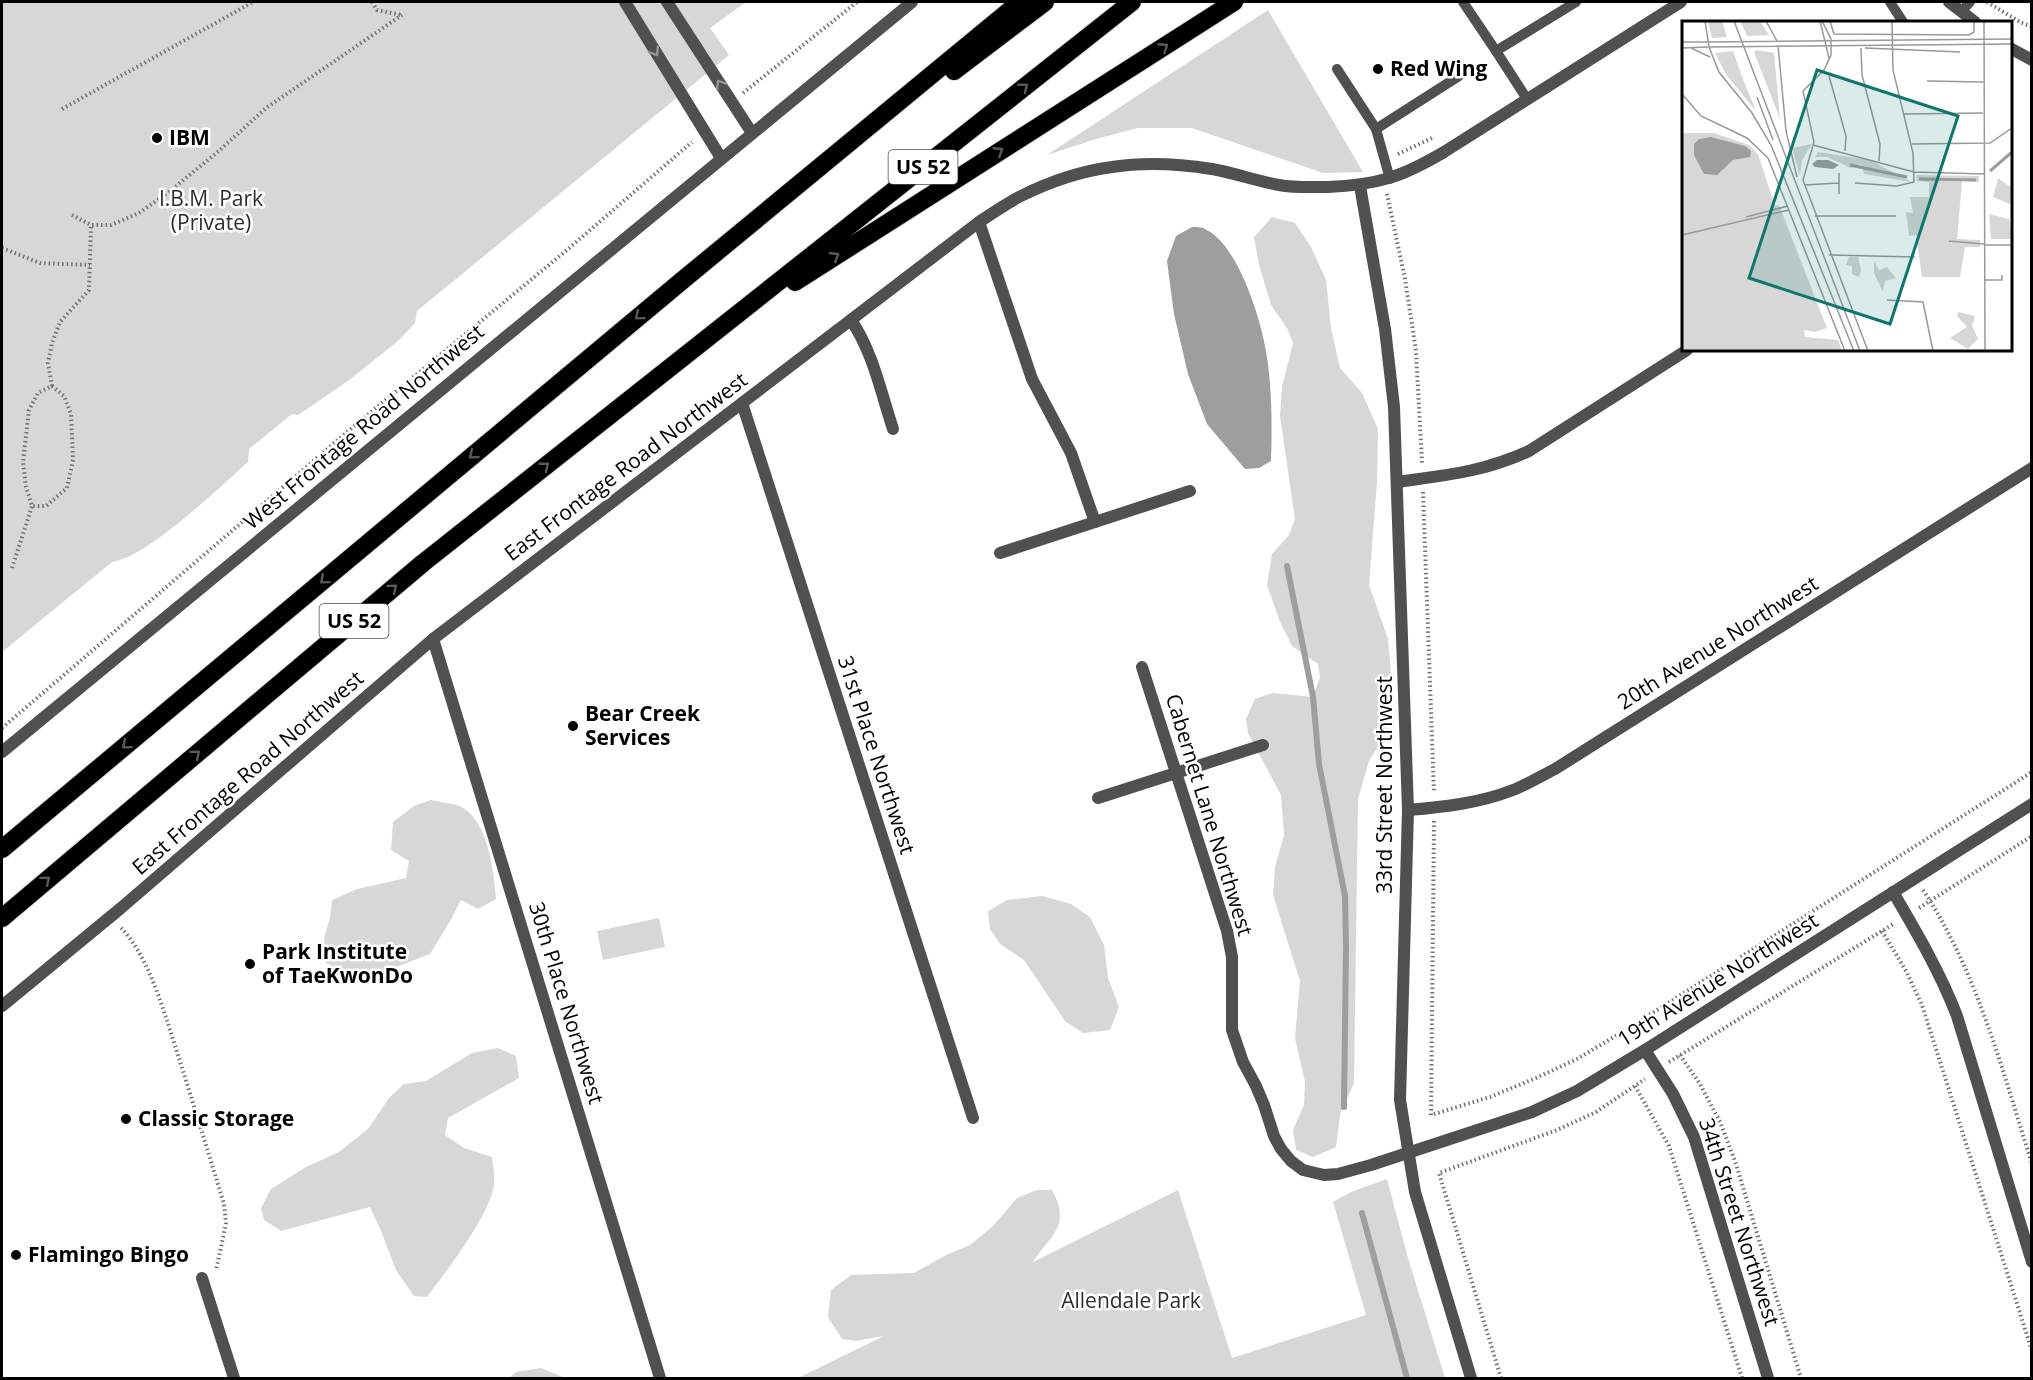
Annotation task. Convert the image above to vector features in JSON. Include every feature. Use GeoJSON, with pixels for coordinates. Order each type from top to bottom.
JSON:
{"type":"FeatureCollection","features":[{"type":"Feature","properties":{"kind":"highway"},"geometry":{"type":"LineString","coordinates":[[684,279],[1020,2]]}},
{"type":"Feature","properties":{"kind":"highway","name":"US 52"},"geometry":{"type":"LineString","coordinates":[[2,849],[684,279],[1045,2]]}},
{"type":"Feature","properties":{"kind":"highway","name":"US 52"},"geometry":{"type":"LineString","coordinates":[[2,918],[423,563],[1132,2]]}},
{"type":"Feature","properties":{"kind":"highway"},"geometry":{"type":"LineString","coordinates":[[715,333],[1234,2]]}},
{"type":"Feature","properties":{"kind":"street"},"geometry":{"type":"LineString","coordinates":[[625,2],[721,158]]}},
{"type":"Feature","properties":{"kind":"street"},"geometry":{"type":"LineString","coordinates":[[667,2],[752,133]]}},
{"type":"Feature","properties":{"kind":"street","name":"West Frontage Road Northwest"},"geometry":{"type":"LineString","coordinates":[[2,752],[912,2]]}},
{"type":"Feature","properties":{"kind":"street","name":"East Frontage Road Northwest"},"geometry":{"type":"LineString","coordinates":[[2,1006],[110,917],[433,639],[979,222],[1021,196],[1052,182],[1112,166],[1171,165],[1212,169],[1277,185],[1301,188],[1360,186],[1390,179],[1418,168],[1444,153],[1681,2]]}},
{"type":"Feature","properties":{"kind":"street"},"geometry":{"type":"LineString","coordinates":[[1949,2],[1974,21]]}},
{"type":"Feature","properties":{"kind":"street"},"geometry":{"type":"LineString","coordinates":[[2012,49],[2031,60]]}},
{"type":"Feature","properties":{"kind":"street","name":"33rd Street Northwest"},"geometry":{"type":"LineString","coordinates":[[1360,186],[1385,329],[1394,407],[1408,810],[1400,1100],[1407,1153],[1418,1203],[1471,1378]]}},
{"type":"Feature","properties":{"kind":"street"},"geometry":{"type":"LineString","coordinates":[[979,222],[1032,379],[1071,453],[1095,522]]}},
{"type":"Feature","properties":{"kind":"street"},"geometry":{"type":"LineString","coordinates":[[851,320],[861,334],[868,351],[893,429]]}},
{"type":"Feature","properties":{"kind":"street"},"geometry":{"type":"LineString","coordinates":[[1397,482],[1487,468],[1529,450],[1685,351]]}},
{"type":"Feature","properties":{"kind":"street","name":"31st Place Northwest"},"geometry":{"type":"LineString","coordinates":[[742,403],[973,1118]]}},
{"type":"Feature","properties":{"kind":"street","name":"20th Avenue Northwest"},"geometry":{"type":"LineString","coordinates":[[1408,810],[1469,802],[1514,790],[1555,769],[2031,468]]}},
{"type":"Feature","properties":{"kind":"street"},"geometry":{"type":"LineString","coordinates":[[1000,553],[1190,491]]}},
{"type":"Feature","properties":{"kind":"street","name":"30th Place Northwest"},"geometry":{"type":"LineString","coordinates":[[433,639],[660,1378]]}},
{"type":"Feature","properties":{"kind":"street","name":"Cabernet Lane Northwest"},"geometry":{"type":"LineString","coordinates":[[1142,667],[1227,931],[1232,957],[1230,1013],[1235,1044],[1256,1086],[1281,1149],[1303,1170],[1324,1175],[1349,1172],[1407,1153]]}},
{"type":"Feature","properties":{"kind":"street"},"geometry":{"type":"LineString","coordinates":[[1098,798],[1263,745]]}},
{"type":"Feature","properties":{"kind":"street","name":"19th Avenue Northwest"},"geometry":{"type":"LineString","coordinates":[[1407,1153],[1532,1112],[1577,1091],[2031,804]]}},
{"type":"Feature","properties":{"kind":"street"},"geometry":{"type":"LineString","coordinates":[[1893,892],[1945,984],[1957,1016],[2031,1262]]}},
{"type":"Feature","properties":{"kind":"street","name":"34th Street Northwest"},"geometry":{"type":"LineString","coordinates":[[1645,1050],[1673,1094],[1694,1137],[1768,1378]]}},
{"type":"Feature","properties":{"kind":"street"},"geometry":{"type":"LineString","coordinates":[[202,1278],[234,1378]]}},
{"type":"Feature","properties":{"kind":"lane"},"geometry":{"type":"LineString","coordinates":[[1462,2],[1527,99]]}},
{"type":"Feature","properties":{"kind":"lane"},"geometry":{"type":"LineString","coordinates":[[1496,51],[1576,2]]}},
{"type":"Feature","properties":{"kind":"lane"},"geometry":{"type":"LineString","coordinates":[[1890,2],[1902,21]]}},
{"type":"Feature","properties":{"kind":"lane"},"geometry":{"type":"LineString","coordinates":[[1961,12],[1970,2]]}},
{"type":"Feature","properties":{"kind":"lane"},"geometry":{"type":"LineString","coordinates":[[1337,69],[1376,129],[1390,179]]}},
{"type":"Feature","properties":{"kind":"lane"},"geometry":{"type":"LineString","coordinates":[[1376,129],[1459,76]]}},
{"type":"Feature","properties":{"kind":"path"},"geometry":{"type":"LineString","coordinates":[[62,109],[253,2]]}},
{"type":"Feature","properties":{"kind":"path"},"geometry":{"type":"LineString","coordinates":[[72,215],[91,225],[111,225],[139,213],[169,192],[266,108],[402,15],[377,9],[372,2]]}},
{"type":"Feature","properties":{"kind":"path"},"geometry":{"type":"LineString","coordinates":[[733,104],[753,83],[857,2]]}},
{"type":"Feature","properties":{"kind":"path"},"geometry":{"type":"LineString","coordinates":[[1988,2],[2031,27]]}},
{"type":"Feature","properties":{"kind":"path"},"geometry":{"type":"LineString","coordinates":[[2,728],[352,427],[664,169],[704,131]]}},
{"type":"Feature","properties":{"kind":"path"},"geometry":{"type":"LineString","coordinates":[[1389,204],[1405,279],[1416,351],[1423,479],[1434,808],[1431,1115],[1490,1097],[1577,1059],[2031,772]]}},
{"type":"Feature","properties":{"kind":"path"},"geometry":{"type":"LineString","coordinates":[[32,506],[46,506],[67,488],[73,460],[71,414],[64,396],[52,386],[48,363],[60,322],[89,290],[91,225]]}},
{"type":"Feature","properties":{"kind":"path"},"geometry":{"type":"LineString","coordinates":[[2,248],[40,263],[90,265]]}},
{"type":"Feature","properties":{"kind":"path"},"geometry":{"type":"LineString","coordinates":[[12,568],[32,506],[26,487],[23,462],[29,410],[38,393],[52,386]]}},
{"type":"Feature","properties":{"kind":"path"},"geometry":{"type":"LineString","coordinates":[[2031,836],[1930,901],[1971,978],[1989,1026],[2031,1164]]}},
{"type":"Feature","properties":{"kind":"path"},"geometry":{"type":"LineString","coordinates":[[110,917],[135,945],[160,1003],[224,1204],[226,1223],[216,1273]]}},
{"type":"Feature","properties":{"kind":"path"},"geometry":{"type":"LineString","coordinates":[[1801,1378],[1720,1122],[1700,1084],[1680,1054],[1882,931],[1906,971],[1922,1005],[2031,1351]]}},
{"type":"Feature","properties":{"kind":"path"},"geometry":{"type":"LineString","coordinates":[[1501,1378],[1439,1173],[1557,1130],[1596,1112],[1635,1086],[1669,1146],[1742,1378]]}},
{"type":"Feature","properties":{"kind":"green space","name":"I.B.M. Park (Private)"},"geometry":{"type":"Polygon","coordinates":[[[2,2],[746,2],[710,28],[729,55],[417,311],[415,323],[398,341],[348,381],[298,415],[292,414],[249,449],[248,462],[202,504],[144,548],[126,558],[112,562],[2,652],[2,2]]]}},
{"type":"Feature","properties":{"kind":"green space"},"geometry":{"type":"Polygon","coordinates":[[[1268,10],[1363,172],[1323,173],[1192,128],[1138,128],[1047,155],[1268,10]]]}},
{"type":"Feature","properties":{"kind":"green space"},"geometry":{"type":"Polygon","coordinates":[[[1272,217],[1295,223],[1311,247],[1326,280],[1331,328],[1340,368],[1362,393],[1378,429],[1377,482],[1369,585],[1388,639],[1393,696],[1387,732],[1369,761],[1358,799],[1354,1083],[1340,1114],[1336,1147],[1313,1157],[1296,1150],[1293,1130],[1304,1105],[1305,1082],[1295,1038],[1300,981],[1273,895],[1275,867],[1284,835],[1281,795],[1248,733],[1246,719],[1255,699],[1272,693],[1313,697],[1320,677],[1318,664],[1292,646],[1280,622],[1267,585],[1272,554],[1289,535],[1295,519],[1280,416],[1282,387],[1293,343],[1287,328],[1271,305],[1259,265],[1254,237],[1272,217]]]}},
{"type":"Feature","properties":{"kind":"green space"},"geometry":{"type":"Polygon","coordinates":[[[431,800],[459,806],[469,812],[477,822],[488,847],[496,899],[478,909],[461,900],[430,954],[391,969],[351,975],[326,963],[324,938],[332,900],[357,889],[406,878],[409,861],[391,850],[393,822],[414,806],[431,800]]]}},
{"type":"Feature","properties":{"kind":"green space"},"geometry":{"type":"Polygon","coordinates":[[[1042,896],[1071,904],[1090,917],[1104,945],[1108,978],[1119,1007],[1110,1030],[1083,1033],[1065,1021],[1024,960],[1000,944],[990,929],[988,911],[1007,900],[1042,896]]]}},
{"type":"Feature","properties":{"kind":"green space"},"geometry":{"type":"Polygon","coordinates":[[[659,918],[665,947],[603,960],[597,931],[659,918]]]}},
{"type":"Feature","properties":{"kind":"green space"},"geometry":{"type":"Polygon","coordinates":[[[498,1048],[516,1056],[519,1078],[448,1118],[445,1135],[464,1148],[492,1157],[494,1185],[491,1197],[466,1243],[427,1297],[414,1296],[396,1270],[370,1207],[281,1231],[264,1220],[261,1208],[271,1189],[306,1167],[339,1152],[368,1129],[389,1098],[404,1084],[426,1081],[472,1053],[498,1048]]]}},
{"type":"Feature","properties":{"kind":"green space","name":"Allendale Park"},"geometry":{"type":"Polygon","coordinates":[[[1387,1179],[1408,1258],[1445,1378],[798,1378],[884,1336],[856,1341],[842,1339],[828,1317],[831,1290],[851,1275],[914,1273],[970,1245],[992,1227],[1017,1198],[1037,1190],[1052,1190],[1060,1213],[1056,1230],[1033,1262],[1178,1190],[1232,1358],[1366,1315],[1333,1202],[1351,1192],[1387,1179]]]}},
{"type":"Feature","properties":{"kind":"green space"},"geometry":{"type":"Polygon","coordinates":[[[541,1368],[565,1378],[509,1378],[516,1372],[541,1368]]]}},
{"type":"Feature","properties":{"kind":"shaded area"},"geometry":{"type":"Polygon","coordinates":[[[1192,227],[1205,229],[1218,238],[1229,252],[1239,269],[1256,310],[1266,349],[1271,412],[1271,461],[1259,468],[1245,469],[1207,424],[1188,374],[1174,314],[1167,261],[1176,236],[1192,227]]]}},
{"type":"Feature","properties":{"kind":"waterway"},"geometry":{"type":"LineString","coordinates":[[1287,566],[1313,697],[1319,764],[1345,896],[1344,1107]]}},
{"type":"Feature","properties":{"kind":"waterway"},"geometry":{"type":"LineString","coordinates":[[1362,1213],[1407,1378]]}},
{"type":"Feature","properties":{"kind":"place","name":"Red Wing"},"geometry":{"type":"Point","coordinates":[1378,69]}},
{"type":"Feature","properties":{"kind":"place","name":"IBM"},"geometry":{"type":"Point","coordinates":[157,138]}},
{"type":"Feature","properties":{"kind":"place","name":"Bear Creek Services"},"geometry":{"type":"Point","coordinates":[573,726]}},
{"type":"Feature","properties":{"kind":"place","name":"Park Institute of TaeKwonDo"},"geometry":{"type":"Point","coordinates":[250,964]}},
{"type":"Feature","properties":{"kind":"place","name":"Classic Storage"},"geometry":{"type":"Point","coordinates":[126,1119]}},
{"type":"Feature","properties":{"kind":"place","name":"Flamingo Bingo"},"geometry":{"type":"Point","coordinates":[16,1255]}}]}
